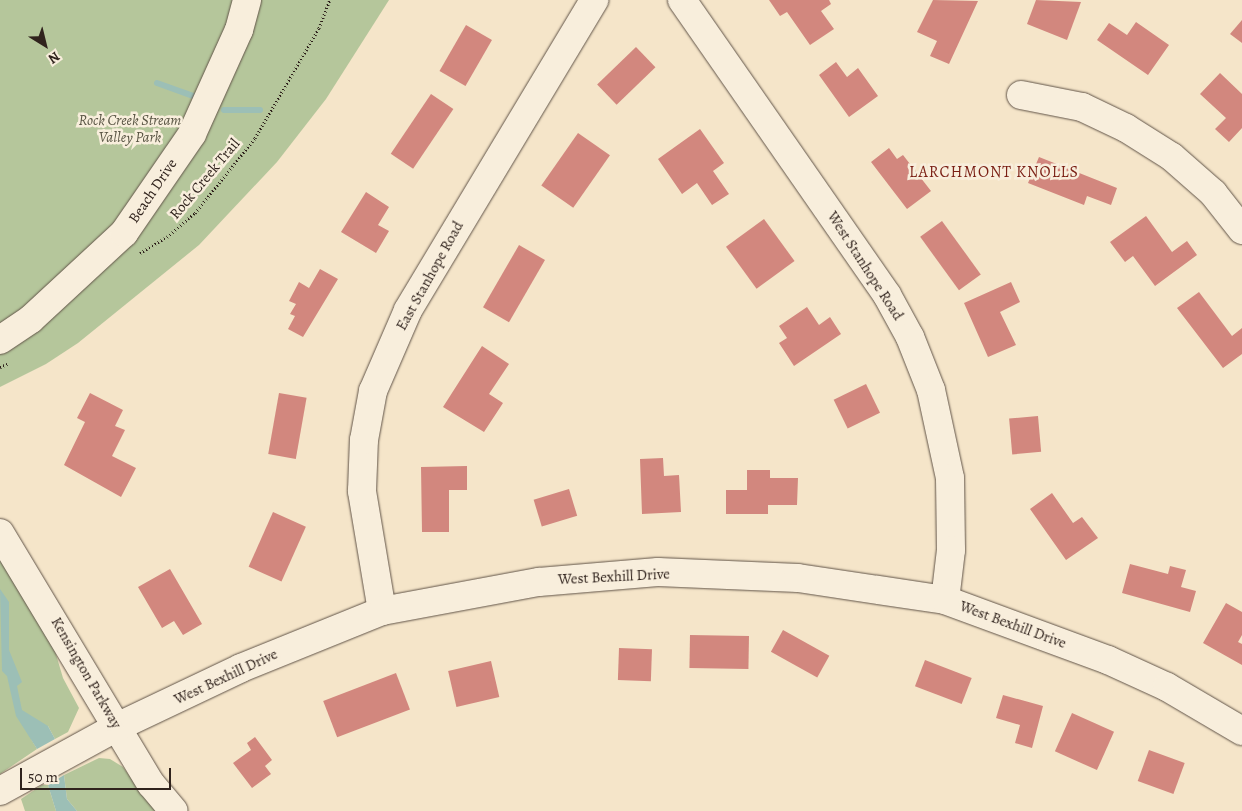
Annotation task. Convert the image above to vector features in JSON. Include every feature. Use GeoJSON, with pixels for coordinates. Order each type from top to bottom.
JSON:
{"type":"FeatureCollection","features":[{"type":"Feature","properties":{"kind":"street","name":"Beach Drive"},"geometry":{"type":"LineString","coordinates":[[4,351],[31,319],[124,233],[192,134],[240,30],[247,0]]}},
{"type":"Feature","properties":{"kind":"street","name":"East Stanhope Road"},"geometry":{"type":"LineString","coordinates":[[382,611],[362,491],[364,440],[373,391],[408,310],[594,0]]}},
{"type":"Feature","properties":{"kind":"street","name":"West Stanhope Road"},"geometry":{"type":"LineString","coordinates":[[682,0],[887,295],[910,337],[931,390],[950,478],[951,550],[945,600]]}},
{"type":"Feature","properties":{"kind":"street"},"geometry":{"type":"LineString","coordinates":[[1021,95],[1082,108],[1126,128],[1172,157],[1213,193],[1242,230]]}},
{"type":"Feature","properties":{"kind":"street","name":"Kensington Parkway"},"geometry":{"type":"LineString","coordinates":[[0,533],[151,784],[174,811]]}},
{"type":"Feature","properties":{"kind":"street","name":"West Bexhill Drive"},"geometry":{"type":"LineString","coordinates":[[0,791],[117,727],[241,668],[382,611],[538,582],[658,572],[798,578],[945,600],[1108,660],[1167,687],[1242,732]]}},
{"type":"Feature","properties":{"kind":"path","name":"Rock Creek Trail"},"geometry":{"type":"LineString","coordinates":[[134,256],[182,226],[255,138],[318,28],[330,0]]}},
{"type":"Feature","properties":{"kind":"path"},"geometry":{"type":"LineString","coordinates":[[0,367],[4,351]]}},
{"type":"Feature","properties":{"kind":"green space","name":"Rock Creek Stream Valley Park"},"geometry":{"type":"Polygon","coordinates":[[[0,0],[389,0],[326,99],[277,162],[199,245],[78,343],[46,364],[0,387],[0,0]]]}},
{"type":"Feature","properties":{"kind":"green space"},"geometry":{"type":"Polygon","coordinates":[[[0,556],[55,651],[63,678],[79,708],[68,732],[55,739],[48,726],[31,739],[37,749],[0,774],[0,556]]]}},
{"type":"Feature","properties":{"kind":"green space"},"geometry":{"type":"Polygon","coordinates":[[[99,758],[110,759],[123,767],[156,811],[77,811],[67,799],[64,775],[99,758]]]}},
{"type":"Feature","properties":{"kind":"green space"},"geometry":{"type":"Polygon","coordinates":[[[42,785],[48,785],[56,811],[25,811],[21,799],[42,785]]]}},
{"type":"Feature","properties":{"kind":"water"},"geometry":{"type":"Polygon","coordinates":[[[0,589],[9,602],[9,650],[22,682],[17,686],[22,710],[48,726],[55,739],[37,749],[16,716],[7,676],[2,671],[0,589]]]}},
{"type":"Feature","properties":{"kind":"water"},"geometry":{"type":"Polygon","coordinates":[[[64,775],[67,799],[77,811],[56,811],[48,785],[64,775]]]}},
{"type":"Feature","properties":{"kind":"building"},"geometry":{"type":"Polygon","coordinates":[[[769,0],[829,0],[831,4],[821,11],[834,29],[810,45],[787,12],[780,16],[769,0]]]}},
{"type":"Feature","properties":{"kind":"building"},"geometry":{"type":"Polygon","coordinates":[[[933,0],[978,1],[949,64],[930,56],[937,41],[917,32],[933,0]]]}},
{"type":"Feature","properties":{"kind":"building"},"geometry":{"type":"Polygon","coordinates":[[[1036,0],[1081,2],[1067,40],[1027,24],[1036,0]]]}},
{"type":"Feature","properties":{"kind":"building"},"geometry":{"type":"Polygon","coordinates":[[[1242,20],[1242,43],[1230,34],[1242,20]]]}},
{"type":"Feature","properties":{"kind":"building"},"geometry":{"type":"Polygon","coordinates":[[[1136,22],[1169,45],[1148,75],[1097,40],[1109,23],[1127,35],[1136,22]]]}},
{"type":"Feature","properties":{"kind":"building"},"geometry":{"type":"Polygon","coordinates":[[[466,25],[492,40],[465,86],[440,71],[466,25]]]}},
{"type":"Feature","properties":{"kind":"building"},"geometry":{"type":"Polygon","coordinates":[[[636,47],[655,67],[617,105],[597,85],[636,47]]]}},
{"type":"Feature","properties":{"kind":"building"},"geometry":{"type":"Polygon","coordinates":[[[836,62],[847,77],[858,68],[878,96],[849,117],[819,75],[836,62]]]}},
{"type":"Feature","properties":{"kind":"building"},"geometry":{"type":"Polygon","coordinates":[[[1220,73],[1242,94],[1242,128],[1229,142],[1215,129],[1226,118],[1200,94],[1220,73]]]}},
{"type":"Feature","properties":{"kind":"building"},"geometry":{"type":"Polygon","coordinates":[[[431,94],[453,109],[413,169],[391,154],[431,94]]]}},
{"type":"Feature","properties":{"kind":"building"},"geometry":{"type":"Polygon","coordinates":[[[700,129],[724,163],[713,171],[729,194],[712,205],[697,183],[682,194],[658,159],[700,129]]]}},
{"type":"Feature","properties":{"kind":"building"},"geometry":{"type":"Polygon","coordinates":[[[578,133],[610,155],[573,208],[541,185],[578,133]]]}},
{"type":"Feature","properties":{"kind":"building"},"geometry":{"type":"Polygon","coordinates":[[[889,148],[897,159],[903,155],[931,191],[907,209],[871,162],[889,148]]]}},
{"type":"Feature","properties":{"kind":"building"},"geometry":{"type":"Polygon","coordinates":[[[1039,157],[1117,188],[1111,205],[1087,196],[1084,205],[1028,183],[1039,157]]]}},
{"type":"Feature","properties":{"kind":"building"},"geometry":{"type":"Polygon","coordinates":[[[366,192],[389,207],[378,225],[389,231],[376,253],[341,232],[366,192]]]}},
{"type":"Feature","properties":{"kind":"building"},"geometry":{"type":"Polygon","coordinates":[[[1146,216],[1172,252],[1187,241],[1197,255],[1155,286],[1133,256],[1125,262],[1110,242],[1146,216]]]}},
{"type":"Feature","properties":{"kind":"building"},"geometry":{"type":"Polygon","coordinates":[[[764,219],[795,261],[757,289],[726,247],[764,219]]]}},
{"type":"Feature","properties":{"kind":"building"},"geometry":{"type":"Polygon","coordinates":[[[942,221],[981,274],[959,290],[920,237],[942,221]]]}},
{"type":"Feature","properties":{"kind":"building"},"geometry":{"type":"Polygon","coordinates":[[[519,245],[545,260],[509,322],[483,307],[519,245]]]}},
{"type":"Feature","properties":{"kind":"building"},"geometry":{"type":"Polygon","coordinates":[[[320,269],[338,279],[303,337],[288,329],[295,316],[290,314],[296,304],[289,301],[299,282],[309,288],[320,269]]]}},
{"type":"Feature","properties":{"kind":"building"},"geometry":{"type":"Polygon","coordinates":[[[1011,282],[1020,302],[1000,312],[1016,345],[988,357],[964,303],[1011,282]]]}},
{"type":"Feature","properties":{"kind":"building"},"geometry":{"type":"Polygon","coordinates":[[[1199,292],[1232,336],[1242,328],[1242,354],[1223,368],[1177,308],[1199,292]]]}},
{"type":"Feature","properties":{"kind":"building"},"geometry":{"type":"Polygon","coordinates":[[[807,307],[819,325],[830,317],[841,334],[794,366],[779,343],[787,338],[779,326],[807,307]]]}},
{"type":"Feature","properties":{"kind":"building"},"geometry":{"type":"Polygon","coordinates":[[[482,346],[509,364],[489,394],[503,403],[484,432],[443,407],[482,346]]]}},
{"type":"Feature","properties":{"kind":"building"},"geometry":{"type":"Polygon","coordinates":[[[866,384],[880,413],[848,429],[834,400],[866,384]]]}},
{"type":"Feature","properties":{"kind":"building"},"geometry":{"type":"Polygon","coordinates":[[[90,393],[123,410],[115,426],[125,430],[112,456],[136,468],[121,497],[64,465],[85,422],[77,418],[90,393]]]}},
{"type":"Feature","properties":{"kind":"building"},"geometry":{"type":"Polygon","coordinates":[[[279,393],[307,398],[296,459],[268,454],[279,393]]]}},
{"type":"Feature","properties":{"kind":"building"},"geometry":{"type":"Polygon","coordinates":[[[1038,416],[1041,452],[1012,454],[1009,419],[1038,416]]]}},
{"type":"Feature","properties":{"kind":"building"},"geometry":{"type":"Polygon","coordinates":[[[663,458],[664,476],[679,475],[681,512],[642,514],[640,459],[663,458]]]}},
{"type":"Feature","properties":{"kind":"building"},"geometry":{"type":"Polygon","coordinates":[[[467,466],[467,490],[449,490],[449,532],[422,532],[421,467],[467,466]]]}},
{"type":"Feature","properties":{"kind":"building"},"geometry":{"type":"Polygon","coordinates":[[[747,470],[770,470],[770,478],[798,478],[797,505],[768,505],[768,514],[726,514],[726,490],[747,490],[747,470]]]}},
{"type":"Feature","properties":{"kind":"building"},"geometry":{"type":"Polygon","coordinates":[[[569,489],[577,516],[542,527],[534,500],[569,489]]]}},
{"type":"Feature","properties":{"kind":"building"},"geometry":{"type":"Polygon","coordinates":[[[1052,493],[1073,523],[1082,517],[1098,538],[1066,560],[1030,509],[1052,493]]]}},
{"type":"Feature","properties":{"kind":"building"},"geometry":{"type":"Polygon","coordinates":[[[273,512],[306,527],[281,581],[249,567],[273,512]]]}},
{"type":"Feature","properties":{"kind":"building"},"geometry":{"type":"Polygon","coordinates":[[[1130,564],[1168,574],[1170,566],[1186,570],[1181,587],[1196,591],[1190,612],[1122,593],[1130,564]]]}},
{"type":"Feature","properties":{"kind":"building"},"geometry":{"type":"Polygon","coordinates":[[[170,569],[202,624],[183,635],[174,621],[162,628],[138,587],[170,569]]]}},
{"type":"Feature","properties":{"kind":"building"},"geometry":{"type":"Polygon","coordinates":[[[1226,603],[1242,612],[1242,635],[1238,642],[1242,644],[1242,665],[1203,643],[1226,603]]]}},
{"type":"Feature","properties":{"kind":"building"},"geometry":{"type":"Polygon","coordinates":[[[783,630],[829,656],[817,678],[771,652],[783,630]]]}},
{"type":"Feature","properties":{"kind":"building"},"geometry":{"type":"Polygon","coordinates":[[[690,635],[749,636],[748,669],[689,668],[690,635]]]}},
{"type":"Feature","properties":{"kind":"building"},"geometry":{"type":"Polygon","coordinates":[[[619,648],[652,649],[651,681],[618,680],[619,648]]]}},
{"type":"Feature","properties":{"kind":"building"},"geometry":{"type":"Polygon","coordinates":[[[925,660],[972,678],[962,704],[915,686],[925,660]]]}},
{"type":"Feature","properties":{"kind":"building"},"geometry":{"type":"Polygon","coordinates":[[[491,661],[499,697],[456,707],[448,671],[491,661]]]}},
{"type":"Feature","properties":{"kind":"building"},"geometry":{"type":"Polygon","coordinates":[[[396,673],[410,709],[337,737],[323,701],[396,673]]]}},
{"type":"Feature","properties":{"kind":"building"},"geometry":{"type":"Polygon","coordinates":[[[1003,695],[1043,706],[1032,748],[1015,743],[1020,725],[996,718],[1003,695]]]}},
{"type":"Feature","properties":{"kind":"building"},"geometry":{"type":"Polygon","coordinates":[[[1072,713],[1114,732],[1097,770],[1055,751],[1072,713]]]}},
{"type":"Feature","properties":{"kind":"building"},"geometry":{"type":"Polygon","coordinates":[[[255,737],[272,760],[265,766],[271,774],[252,788],[233,763],[251,750],[247,743],[255,737]]]}},
{"type":"Feature","properties":{"kind":"building"},"geometry":{"type":"Polygon","coordinates":[[[1149,750],[1185,763],[1173,794],[1138,781],[1149,750]]]}},
{"type":"Feature","properties":{"kind":"waterway"},"geometry":{"type":"LineString","coordinates":[[157,83],[196,97]]}},
{"type":"Feature","properties":{"kind":"waterway"},"geometry":{"type":"LineString","coordinates":[[224,110],[260,110]]}},
{"type":"Feature","properties":{"kind":"district","name":"LARCHMONT KNOLLS"},"geometry":{"type":"Point","coordinates":[994,172]}}]}
